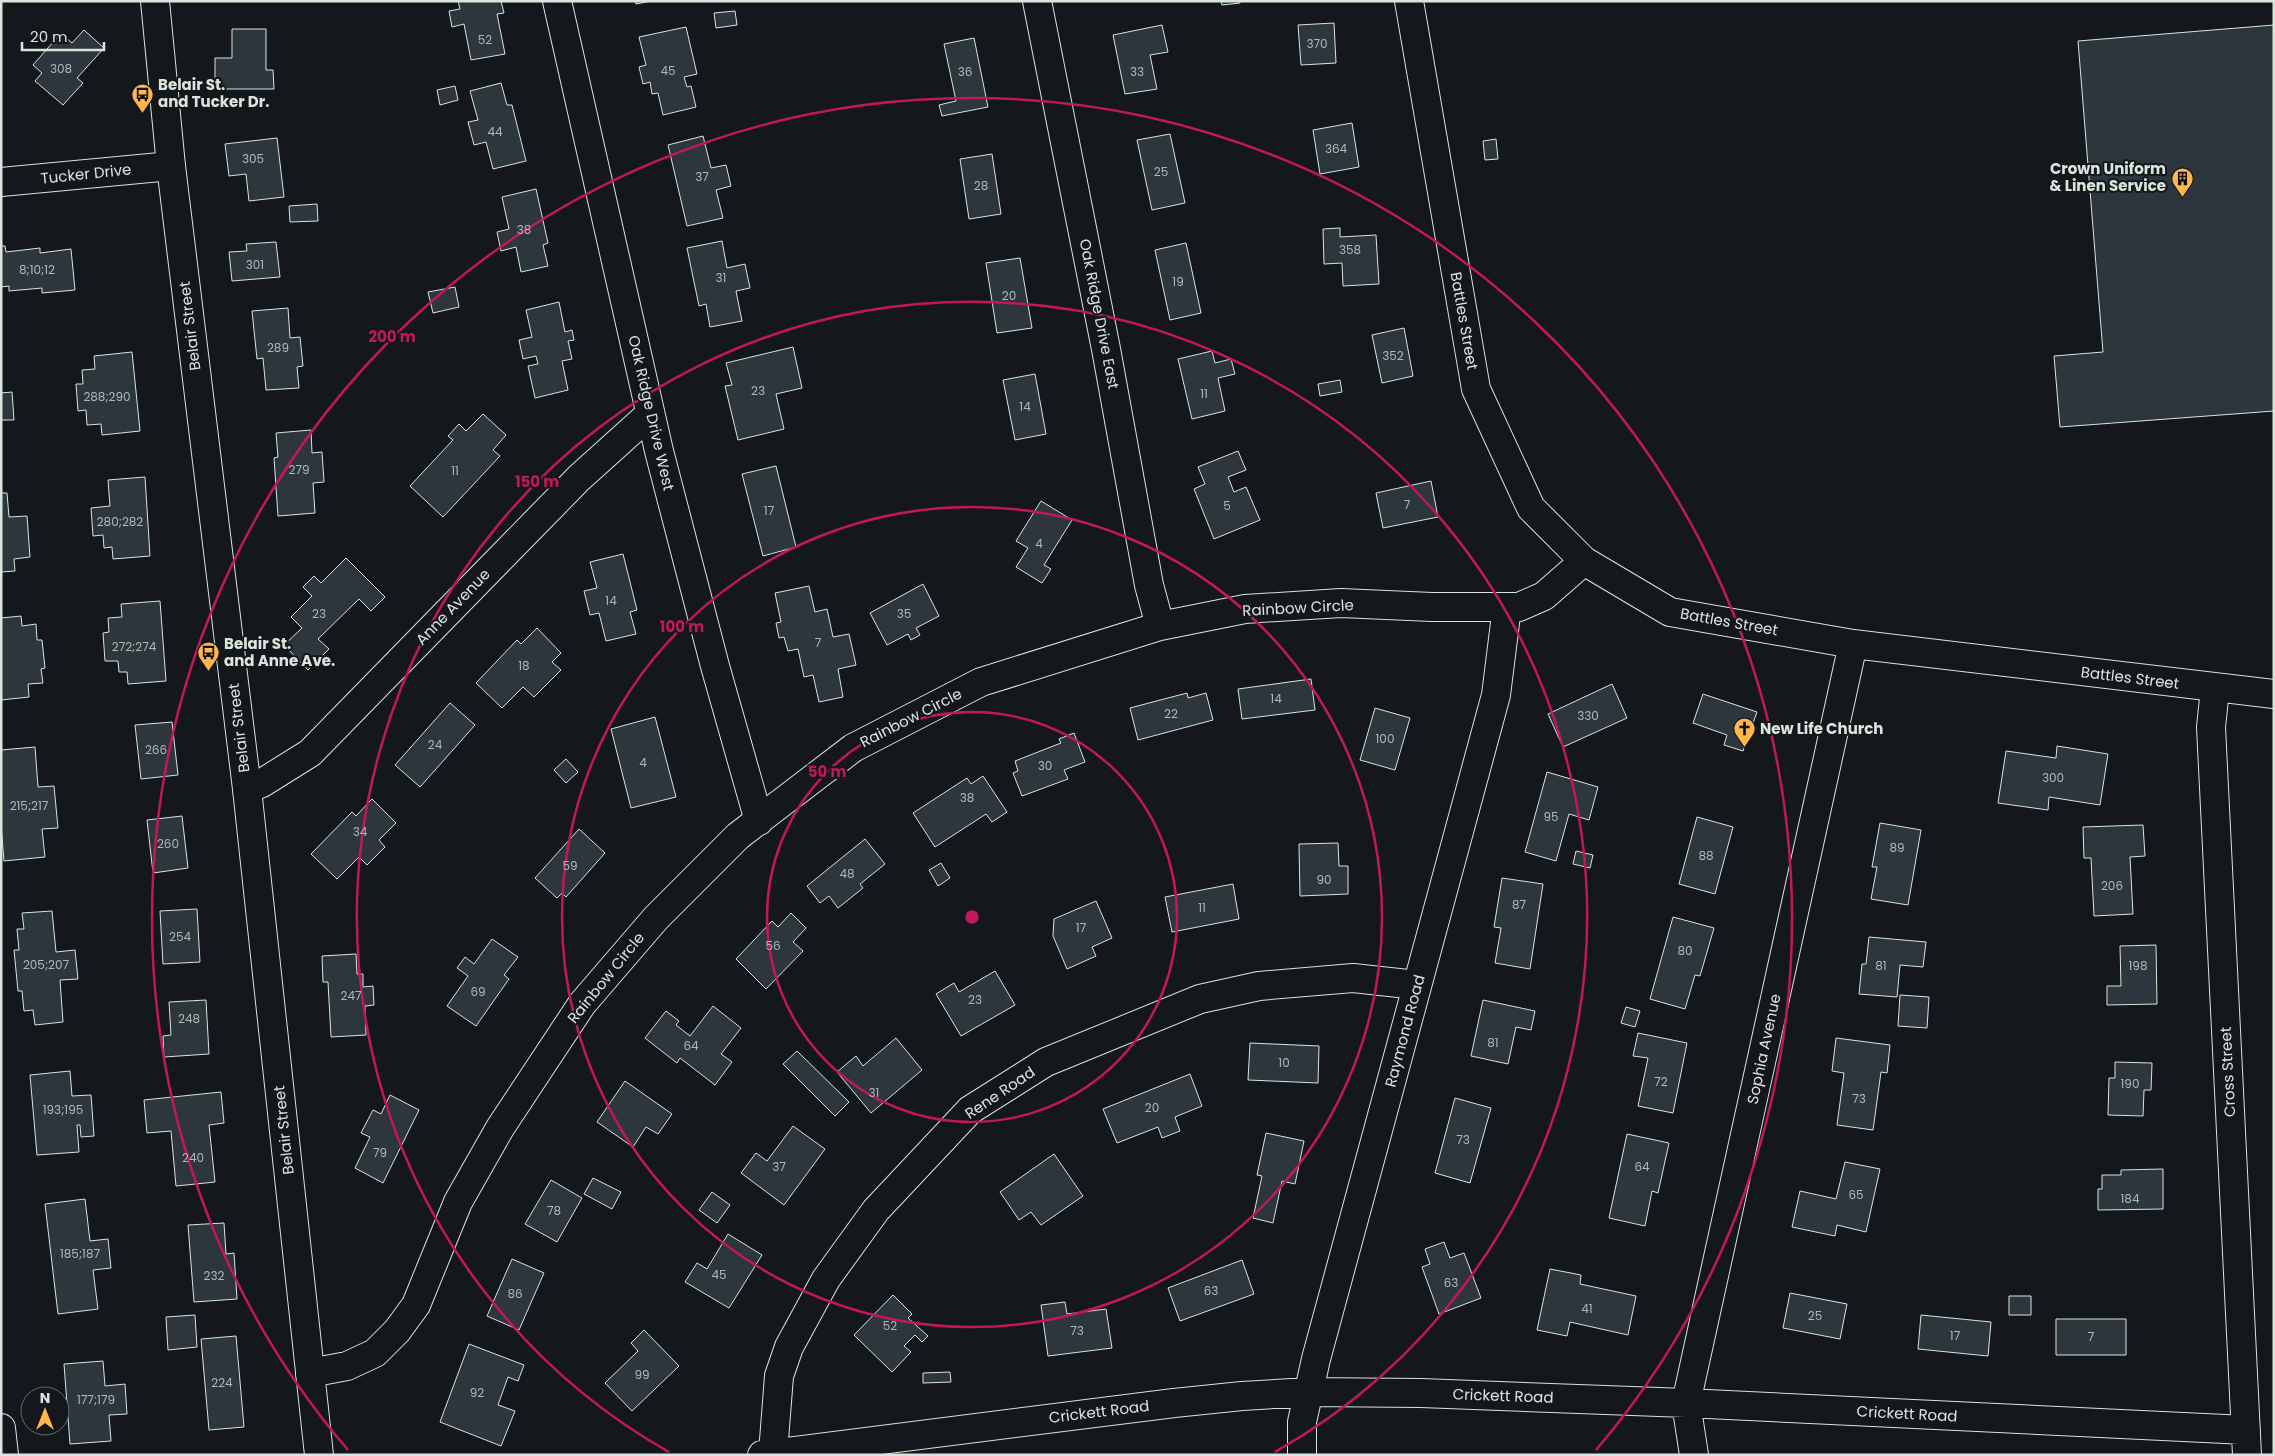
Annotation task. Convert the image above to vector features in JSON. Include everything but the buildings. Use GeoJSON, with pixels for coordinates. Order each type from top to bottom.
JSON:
{"type":"FeatureCollection","features":[{"type":"Feature","properties":{"kind":"street","name":"Belair Street"},"geometry":{"type":"LineString","coordinates":[[155,1],[171,166],[247,789],[319,1455]]}},
{"type":"Feature","properties":{"kind":"street","name":"Oak Ridge Drive West"},"geometry":{"type":"LineString","coordinates":[[557,1],[650,414],[715,666],[759,821]]}},
{"type":"Feature","properties":{"kind":"street","name":"Oak Ridge Drive East"},"geometry":{"type":"LineString","coordinates":[[1036,1],[1106,348],[1149,585],[1160,626]]}},
{"type":"Feature","properties":{"kind":"street","name":"Battles Street"},"geometry":{"type":"LineString","coordinates":[[1409,1],[1476,389],[1531,508],[1584,561],[1670,612],[1853,644],[2215,689],[2274,694]]}},
{"type":"Feature","properties":{"kind":"street","name":"Tucker Drive"},"geometry":{"type":"LineString","coordinates":[[1,182],[171,166]]}},
{"type":"Feature","properties":{"kind":"street","name":"Anne Avenue"},"geometry":{"type":"LineString","coordinates":[[247,789],[262,783],[310,753],[579,478],[650,414]]}},
{"type":"Feature","properties":{"kind":"street","name":"Rainbow Circle"},"geometry":{"type":"LineString","coordinates":[[310,1373],[347,1366],[375,1353],[397,1331],[416,1304],[462,1195],[500,1128],[582,1004],[656,918],[738,836],[853,748],[981,682],[1160,626],[1245,609],[1341,603],[1519,607],[1544,596],[1584,561]]}},
{"type":"Feature","properties":{"kind":"street","name":"Raymond Road"},"geometry":{"type":"LineString","coordinates":[[1302,1455],[1302,1422],[1308,1392],[1496,695],[1507,607]]}},
{"type":"Feature","properties":{"kind":"street","name":"Sophia Avenue"},"geometry":{"type":"LineString","coordinates":[[1694,1455],[1686,1403],[1853,644]]}},
{"type":"Feature","properties":{"kind":"street","name":"Cross Street"},"geometry":{"type":"LineString","coordinates":[[2215,689],[2211,727],[2246,1442]]}},
{"type":"Feature","properties":{"kind":"street","name":"Rene Road"},"geometry":{"type":"LineString","coordinates":[[768,1454],[779,1376],[788,1347],[826,1280],[876,1210],[970,1110],[1046,1062],[1200,999],[1259,986],[1353,978],[1418,985]]}},
{"type":"Feature","properties":{"kind":"street","name":"Crickett Road"},"geometry":{"type":"LineString","coordinates":[[768,1454],[1174,1403],[1308,1392],[1421,1393],[1686,1403],[2246,1442]]}},
{"type":"Feature","properties":{"kind":"street"},"geometry":{"type":"LineString","coordinates":[[1,1428],[4,1455]]}},
{"type":"Feature","properties":{"kind":"place","name":"Belair St. and Tucker Dr."},"geometry":{"type":"Point","coordinates":[142,113]}},
{"type":"Feature","properties":{"kind":"place","name":"Crown Uniform & Linen Service"},"geometry":{"type":"Point","coordinates":[2182,197]}},
{"type":"Feature","properties":{"kind":"place","name":"Belair St. and Anne Ave."},"geometry":{"type":"Point","coordinates":[208,672]}},
{"type":"Feature","properties":{"kind":"place","name":"New Life Church"},"geometry":{"type":"Point","coordinates":[1744,748]}}]}
